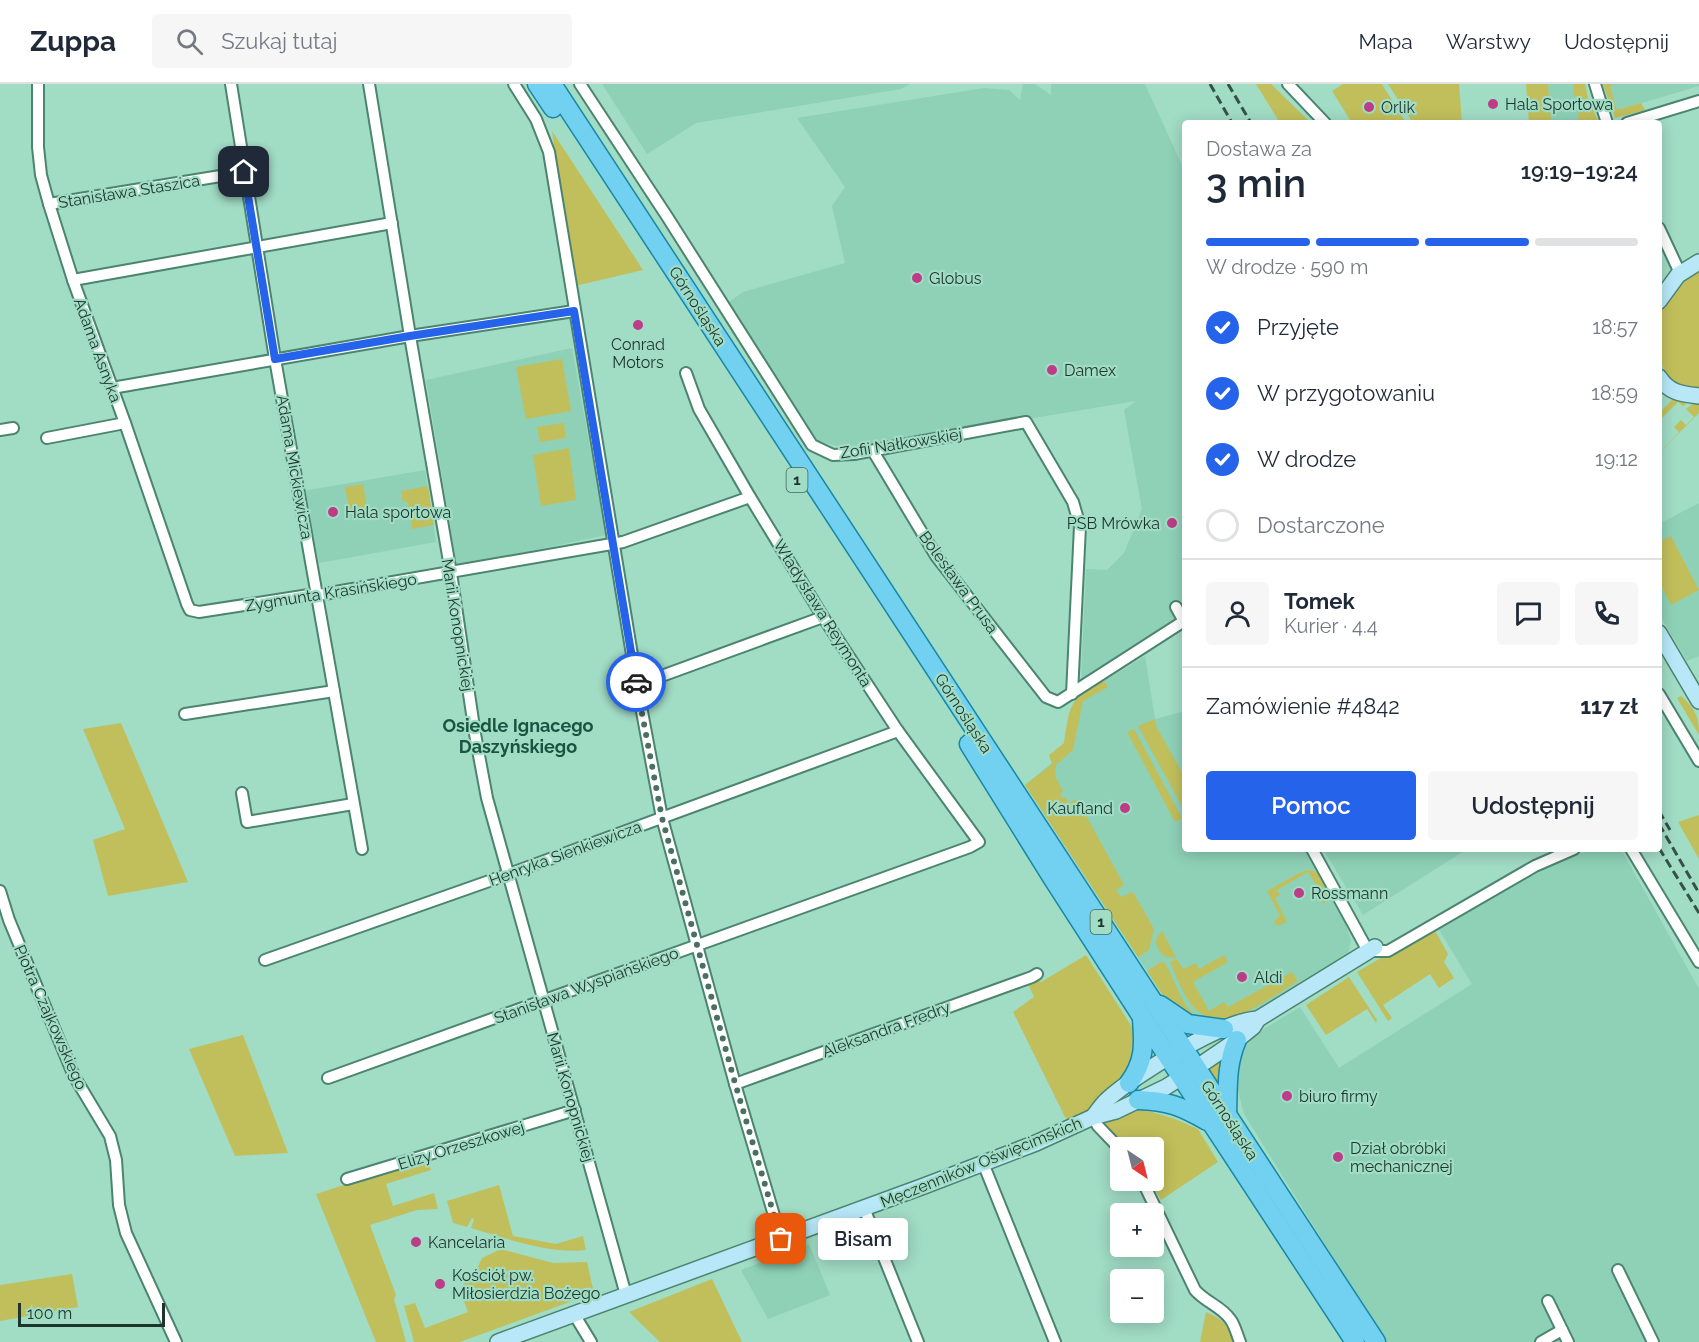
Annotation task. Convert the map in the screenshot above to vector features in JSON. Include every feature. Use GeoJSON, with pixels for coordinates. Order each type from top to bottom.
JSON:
{"type":"FeatureCollection","features":[{"type":"Feature","properties":{"kind":"main road","name":"Górnośląska"},"geometry":{"type":"LineString","coordinates":[[537,84],[946,708],[1142,1017],[1176,1053]]}},
{"type":"Feature","properties":{"kind":"main road","name":"Górnośląska"},"geometry":{"type":"LineString","coordinates":[[552,84],[1152,999],[1176,1053],[1219,1119],[1355,1342]]}},
{"type":"Feature","properties":{"kind":"main road"},"geometry":{"type":"LineString","coordinates":[[1662,298],[1680,273],[1699,262]]}},
{"type":"Feature","properties":{"kind":"main road"},"geometry":{"type":"LineString","coordinates":[[1662,382],[1699,396]]}},
{"type":"Feature","properties":{"kind":"main road"},"geometry":{"type":"LineString","coordinates":[[1662,638],[1699,701]]}},
{"type":"Feature","properties":{"kind":"main road","name":"Męczenników Oświęcimskich"},"geometry":{"type":"LineString","coordinates":[[1093,1117],[1106,1101],[1129,1083],[1176,1053],[1253,1027],[1258,1019],[1371,949]]}},
{"type":"Feature","properties":{"kind":"main road"},"geometry":{"type":"LineString","coordinates":[[1138,1100],[1178,1105],[1219,1119],[1231,1055],[1231,1035],[1188,1024],[1152,999]]}},
{"type":"Feature","properties":{"kind":"main road"},"geometry":{"type":"LineString","coordinates":[[1129,1083],[1136,1073],[1142,1056],[1142,1017]]}},
{"type":"Feature","properties":{"kind":"main road","name":"Męczenników Oświęcimskich"},"geometry":{"type":"LineString","coordinates":[[498,1342],[864,1208],[1036,1143],[1093,1117],[1116,1111],[1189,1073],[1231,1035]]}},
{"type":"Feature","properties":{"kind":"main road","name":"Górnośląska"},"geometry":{"type":"LineString","coordinates":[[1219,1119],[1376,1342]]}},
{"type":"Feature","properties":{"kind":"street","name":"Adama Asnyka"},"geometry":{"type":"LineString","coordinates":[[38,84],[38,147],[41,175],[49,204],[73,280],[190,610]]}},
{"type":"Feature","properties":{"kind":"street","name":"Adama Mickiewicza"},"geometry":{"type":"LineString","coordinates":[[231,84],[275,359],[362,849]]}},
{"type":"Feature","properties":{"kind":"street","name":"Marii Konopnickiej"},"geometry":{"type":"LineString","coordinates":[[369,84],[487,798],[626,1295]]}},
{"type":"Feature","properties":{"kind":"street"},"geometry":{"type":"LineString","coordinates":[[514,84],[536,119],[549,152],[637,685],[662,818],[735,1083],[781,1239]]}},
{"type":"Feature","properties":{"kind":"street","name":"Zofii Nałkowskiej"},"geometry":{"type":"LineString","coordinates":[[580,84],[812,445],[833,454],[854,454],[1026,422],[1073,501],[1080,526],[1072,694]]}},
{"type":"Feature","properties":{"kind":"street"},"geometry":{"type":"LineString","coordinates":[[1288,84],[1322,120]]}},
{"type":"Feature","properties":{"kind":"street"},"geometry":{"type":"LineString","coordinates":[[1595,84],[1606,120]]}},
{"type":"Feature","properties":{"kind":"street"},"geometry":{"type":"LineString","coordinates":[[1637,120],[1699,101]]}},
{"type":"Feature","properties":{"kind":"street","name":"Stanisława Staszica"},"geometry":{"type":"LineString","coordinates":[[49,204],[244,172]]}},
{"type":"Feature","properties":{"kind":"street"},"geometry":{"type":"LineString","coordinates":[[73,280],[392,223]]}},
{"type":"Feature","properties":{"kind":"street"},"geometry":{"type":"LineString","coordinates":[[1662,234],[1680,273]]}},
{"type":"Feature","properties":{"kind":"street"},"geometry":{"type":"LineString","coordinates":[[112,388],[410,336],[574,311]]}},
{"type":"Feature","properties":{"kind":"street","name":"Władysława Reymonta"},"geometry":{"type":"LineString","coordinates":[[686,373],[699,409],[823,617],[898,731],[980,842]]}},
{"type":"Feature","properties":{"kind":"street"},"geometry":{"type":"LineString","coordinates":[[47,438],[125,423]]}},
{"type":"Feature","properties":{"kind":"street"},"geometry":{"type":"LineString","coordinates":[[0,430],[13,428]]}},
{"type":"Feature","properties":{"kind":"street","name":"Bolesława Prusa"},"geometry":{"type":"LineString","coordinates":[[873,451],[936,556],[1046,697],[1058,702],[1072,694]]}},
{"type":"Feature","properties":{"kind":"street","name":"Zygmunta Krasińskiego"},"geometry":{"type":"LineString","coordinates":[[190,610],[199,612],[309,595],[318,596],[614,544],[750,497]]}},
{"type":"Feature","properties":{"kind":"street"},"geometry":{"type":"LineString","coordinates":[[1176,607],[1182,618]]}},
{"type":"Feature","properties":{"kind":"street"},"geometry":{"type":"LineString","coordinates":[[637,685],[823,617]]}},
{"type":"Feature","properties":{"kind":"street"},"geometry":{"type":"LineString","coordinates":[[1072,694],[1182,623]]}},
{"type":"Feature","properties":{"kind":"street"},"geometry":{"type":"LineString","coordinates":[[185,714],[334,691]]}},
{"type":"Feature","properties":{"kind":"street"},"geometry":{"type":"LineString","coordinates":[[1662,699],[1699,761]]}},
{"type":"Feature","properties":{"kind":"street","name":"Henryka Sienkiewicza"},"geometry":{"type":"LineString","coordinates":[[265,960],[898,731]]}},
{"type":"Feature","properties":{"kind":"street"},"geometry":{"type":"LineString","coordinates":[[242,793],[248,822],[353,804]]}},
{"type":"Feature","properties":{"kind":"street","name":"Stanisława Wyspiańskiego"},"geometry":{"type":"LineString","coordinates":[[328,1078],[980,842]]}},
{"type":"Feature","properties":{"kind":"street"},"geometry":{"type":"LineString","coordinates":[[1314,852],[1371,949],[1388,951],[1535,866],[1567,852]]}},
{"type":"Feature","properties":{"kind":"street"},"geometry":{"type":"LineString","coordinates":[[1633,852],[1699,962]]}},
{"type":"Feature","properties":{"kind":"street","name":"Piotra Czajkowskiego"},"geometry":{"type":"LineString","coordinates":[[0,891],[9,920],[74,1076],[110,1136],[116,1160],[121,1217],[126,1233],[176,1342]]}},
{"type":"Feature","properties":{"kind":"street","name":"Aleksandra Fredry"},"geometry":{"type":"LineString","coordinates":[[735,1083],[1036,974]]}},
{"type":"Feature","properties":{"kind":"street","name":"Elizy Orzeszkowej"},"geometry":{"type":"LineString","coordinates":[[347,1179],[575,1110]]}},
{"type":"Feature","properties":{"kind":"street"},"geometry":{"type":"LineString","coordinates":[[1093,1117],[1110,1139]]}},
{"type":"Feature","properties":{"kind":"street"},"geometry":{"type":"LineString","coordinates":[[983,1163],[1055,1342]]}},
{"type":"Feature","properties":{"kind":"street"},"geometry":{"type":"LineString","coordinates":[[1147,1191],[1195,1290],[1231,1320],[1240,1342]]}},
{"type":"Feature","properties":{"kind":"street"},"geometry":{"type":"LineString","coordinates":[[864,1208],[918,1342]]}},
{"type":"Feature","properties":{"kind":"street"},"geometry":{"type":"LineString","coordinates":[[1618,1270],[1649,1341]]}},
{"type":"Feature","properties":{"kind":"street"},"geometry":{"type":"LineString","coordinates":[[1548,1301],[1568,1342]]}},
{"type":"Feature","properties":{"kind":"street"},"geometry":{"type":"LineString","coordinates":[[574,1314],[591,1342]]}},
{"type":"Feature","properties":{"kind":"street"},"geometry":{"type":"LineString","coordinates":[[1541,1342],[1562,1330]]}},
{"type":"Feature","properties":{"kind":"shaded area"},"geometry":{"type":"Polygon","coordinates":[[[602,84],[910,84],[901,89],[696,123],[647,154],[602,84]]]}},
{"type":"Feature","properties":{"kind":"shaded area"},"geometry":{"type":"Polygon","coordinates":[[[1023,84],[1035,84],[1051,95],[1051,84],[1145,84],[1182,165],[1182,614],[1081,679],[1086,569],[1107,570],[1124,553],[1142,509],[1124,410],[1136,401],[849,449],[817,441],[729,302],[743,292],[845,263],[832,206],[845,187],[797,118],[984,88],[1009,90],[1020,100],[1023,84]]]}},
{"type":"Feature","properties":{"kind":"shaded area"},"geometry":{"type":"Polygon","coordinates":[[[1256,84],[1271,84],[1308,120],[1278,120],[1256,84]]]}},
{"type":"Feature","properties":{"kind":"shaded area","name":"Orlik"},"geometry":{"type":"Polygon","coordinates":[[[1343,84],[1382,84],[1404,120],[1350,120],[1332,91],[1343,84]]]}},
{"type":"Feature","properties":{"kind":"shaded area"},"geometry":{"type":"Polygon","coordinates":[[[1388,84],[1459,84],[1462,120],[1418,120],[1418,118],[1418,120],[1411,120],[1388,84]]]}},
{"type":"Feature","properties":{"kind":"shaded area"},"geometry":{"type":"Polygon","coordinates":[[[1526,84],[1548,84],[1551,120],[1529,120],[1526,84]]]}},
{"type":"Feature","properties":{"kind":"shaded area"},"geometry":{"type":"Polygon","coordinates":[[[1529,84],[1579,84],[1585,120],[1532,120],[1529,84]]]}},
{"type":"Feature","properties":{"kind":"shaded area"},"geometry":{"type":"Polygon","coordinates":[[[1573,84],[1585,84],[1589,102],[1579,103],[1578,96],[1574,97],[1573,84]]]}},
{"type":"Feature","properties":{"kind":"shaded area"},"geometry":{"type":"Polygon","coordinates":[[[1603,84],[1699,84],[1699,86],[1612,112],[1603,84]]]}},
{"type":"Feature","properties":{"kind":"shaded area"},"geometry":{"type":"Polygon","coordinates":[[[1603,84],[1613,84],[1610,87],[1617,110],[1641,103],[1645,110],[1615,118],[1603,84]]]}},
{"type":"Feature","properties":{"kind":"shaded area"},"geometry":{"type":"Polygon","coordinates":[[[1592,107],[1598,120],[1578,120],[1579,108],[1592,107]]]}},
{"type":"Feature","properties":{"kind":"shaded area"},"geometry":{"type":"Polygon","coordinates":[[[552,131],[643,270],[575,286],[552,131]]]}},
{"type":"Feature","properties":{"kind":"shaded area"},"geometry":{"type":"Polygon","coordinates":[[[1699,267],[1699,391],[1676,386],[1665,375],[1662,364],[1662,306],[1679,282],[1699,267]]]}},
{"type":"Feature","properties":{"kind":"shaded area"},"geometry":{"type":"Polygon","coordinates":[[[572,348],[606,535],[457,567],[426,380],[572,348]]]}},
{"type":"Feature","properties":{"kind":"shaded area"},"geometry":{"type":"Polygon","coordinates":[[[562,359],[571,411],[526,419],[516,367],[562,359]]]}},
{"type":"Feature","properties":{"kind":"shaded area"},"geometry":{"type":"Polygon","coordinates":[[[1673,399],[1686,402],[1683,406],[1678,402],[1662,418],[1662,410],[1673,399]]]}},
{"type":"Feature","properties":{"kind":"shaded area"},"geometry":{"type":"Polygon","coordinates":[[[1694,403],[1699,404],[1699,413],[1662,450],[1679,432],[1674,427],[1681,420],[1686,425],[1694,417],[1686,409],[1694,403]]]}},
{"type":"Feature","properties":{"kind":"shaded area"},"geometry":{"type":"Polygon","coordinates":[[[564,423],[566,438],[540,442],[537,427],[564,423]]]}},
{"type":"Feature","properties":{"kind":"shaded area"},"geometry":{"type":"Polygon","coordinates":[[[569,448],[576,500],[541,506],[533,455],[569,448]]]}},
{"type":"Feature","properties":{"kind":"shaded area"},"geometry":{"type":"Polygon","coordinates":[[[425,470],[436,542],[319,563],[303,491],[425,470]]]}},
{"type":"Feature","properties":{"kind":"shaded area"},"geometry":{"type":"Polygon","coordinates":[[[363,484],[367,508],[349,511],[345,487],[363,484]]]}},
{"type":"Feature","properties":{"kind":"shaded area"},"geometry":{"type":"Polygon","coordinates":[[[428,486],[434,525],[412,529],[408,503],[402,500],[401,491],[428,486]]]}},
{"type":"Feature","properties":{"kind":"shaded area"},"geometry":{"type":"Polygon","coordinates":[[[1699,503],[1699,656],[1687,661],[1662,619],[1662,522],[1699,503]]]}},
{"type":"Feature","properties":{"kind":"shaded area"},"geometry":{"type":"Polygon","coordinates":[[[1671,536],[1699,590],[1671,605],[1662,588],[1662,540],[1671,536]]]}},
{"type":"Feature","properties":{"kind":"shaded area"},"geometry":{"type":"Polygon","coordinates":[[[1145,656],[1155,719],[1182,712],[1182,852],[1306,852],[1345,923],[1351,940],[1348,955],[1252,1013],[1211,1024],[1166,1000],[1025,785],[1070,748],[1080,696],[1145,656]]]}},
{"type":"Feature","properties":{"kind":"shaded area"},"geometry":{"type":"Polygon","coordinates":[[[1099,679],[1108,687],[1083,701],[1073,750],[1056,765],[1055,776],[1063,791],[1060,794],[1062,798],[1065,797],[1069,803],[1077,799],[1124,885],[1116,890],[1121,897],[1133,892],[1154,929],[1149,950],[1138,957],[1025,785],[1052,764],[1049,755],[1064,743],[1072,706],[1081,694],[1099,679]]]}},
{"type":"Feature","properties":{"kind":"shaded area"},"geometry":{"type":"Polygon","coordinates":[[[1681,696],[1695,713],[1699,735],[1677,698],[1681,696]]]}},
{"type":"Feature","properties":{"kind":"shaded area"},"geometry":{"type":"Polygon","coordinates":[[[1155,719],[1156,726],[1182,773],[1182,806],[1138,726],[1155,719]]]}},
{"type":"Feature","properties":{"kind":"shaded area"},"geometry":{"type":"Polygon","coordinates":[[[121,723],[188,882],[108,896],[93,840],[125,829],[83,729],[121,723]]]}},
{"type":"Feature","properties":{"kind":"shaded area"},"geometry":{"type":"Polygon","coordinates":[[[1134,729],[1182,818],[1175,822],[1127,732],[1134,729]]]}},
{"type":"Feature","properties":{"kind":"shaded area"},"geometry":{"type":"Polygon","coordinates":[[[1699,815],[1699,859],[1678,822],[1699,815]]]}},
{"type":"Feature","properties":{"kind":"shaded area"},"geometry":{"type":"Polygon","coordinates":[[[1325,852],[1462,852],[1363,915],[1325,852]]]}},
{"type":"Feature","properties":{"kind":"shaded area"},"geometry":{"type":"Polygon","coordinates":[[[1583,852],[1623,852],[1699,989],[1699,1342],[1386,1342],[1244,1114],[1236,1083],[1239,1062],[1247,1045],[1257,1033],[1300,1007],[1339,1068],[1472,984],[1436,925],[1583,852]]]}},
{"type":"Feature","properties":{"kind":"shaded area"},"geometry":{"type":"Polygon","coordinates":[[[1308,870],[1317,872],[1330,898],[1323,904],[1320,898],[1323,896],[1308,872],[1277,890],[1280,895],[1275,898],[1287,922],[1277,926],[1274,921],[1280,916],[1267,891],[1308,870]]]}},
{"type":"Feature","properties":{"kind":"shaded area"},"geometry":{"type":"Polygon","coordinates":[[[1433,927],[1448,954],[1444,962],[1454,978],[1439,988],[1430,974],[1383,1005],[1392,1018],[1388,1021],[1357,972],[1433,927]]]}},
{"type":"Feature","properties":{"kind":"shaded area"},"geometry":{"type":"Polygon","coordinates":[[[1162,931],[1176,957],[1164,956],[1159,951],[1156,939],[1162,931]]]}},
{"type":"Feature","properties":{"kind":"shaded area"},"geometry":{"type":"Polygon","coordinates":[[[1086,955],[1132,1027],[1135,1042],[1134,1057],[1128,1071],[1107,1095],[1069,1121],[1013,1012],[1034,997],[1027,982],[1037,980],[1041,982],[1086,955]]]}},
{"type":"Feature","properties":{"kind":"shaded area"},"geometry":{"type":"Polygon","coordinates":[[[1224,955],[1228,962],[1193,982],[1209,1011],[1224,1002],[1228,1007],[1292,972],[1298,981],[1259,1005],[1230,1017],[1215,1018],[1202,1014],[1191,1004],[1170,962],[1177,959],[1183,969],[1196,963],[1199,969],[1224,955]]]}},
{"type":"Feature","properties":{"kind":"shaded area"},"geometry":{"type":"Polygon","coordinates":[[[1164,962],[1190,1010],[1197,1016],[1212,1022],[1196,1022],[1166,1000],[1147,971],[1164,962]]]}},
{"type":"Feature","properties":{"kind":"shaded area"},"geometry":{"type":"Polygon","coordinates":[[[1349,977],[1377,1020],[1376,1023],[1367,1009],[1326,1035],[1306,1005],[1349,977]]]}},
{"type":"Feature","properties":{"kind":"shaded area"},"geometry":{"type":"Polygon","coordinates":[[[243,1035],[288,1153],[235,1156],[189,1049],[243,1035]]]}},
{"type":"Feature","properties":{"kind":"shaded area"},"geometry":{"type":"Polygon","coordinates":[[[1226,1055],[1223,1096],[1205,1069],[1226,1055]]]}},
{"type":"Feature","properties":{"kind":"shaded area"},"geometry":{"type":"Polygon","coordinates":[[[1142,1109],[1175,1119],[1198,1129],[1218,1162],[1161,1200],[1156,1191],[1164,1191],[1164,1137],[1115,1137],[1103,1124],[1142,1109]]]}},
{"type":"Feature","properties":{"kind":"shaded area"},"geometry":{"type":"Polygon","coordinates":[[[428,1158],[431,1170],[386,1184],[393,1206],[434,1193],[438,1209],[417,1210],[370,1225],[396,1295],[394,1299],[406,1342],[376,1342],[316,1194],[428,1158]]]}},
{"type":"Feature","properties":{"kind":"shaded area"},"geometry":{"type":"Polygon","coordinates":[[[499,1185],[513,1236],[556,1244],[583,1236],[586,1250],[557,1250],[514,1241],[471,1228],[474,1219],[472,1218],[467,1227],[453,1223],[447,1201],[499,1185]]]}},
{"type":"Feature","properties":{"kind":"shaded area"},"geometry":{"type":"Polygon","coordinates":[[[809,1244],[830,1295],[768,1319],[741,1270],[809,1244]]]}},
{"type":"Feature","properties":{"kind":"shaded area"},"geometry":{"type":"Polygon","coordinates":[[[501,1249],[553,1263],[587,1262],[594,1293],[460,1342],[414,1342],[404,1306],[415,1303],[425,1328],[468,1312],[460,1291],[467,1278],[472,1279],[482,1258],[501,1249]]]}},
{"type":"Feature","properties":{"kind":"shaded area"},"geometry":{"type":"Polygon","coordinates":[[[72,1274],[78,1307],[0,1321],[0,1285],[72,1274]]]}},
{"type":"Feature","properties":{"kind":"shaded area"},"geometry":{"type":"Polygon","coordinates":[[[712,1279],[742,1342],[660,1342],[629,1312],[712,1279]]]}},
{"type":"Feature","properties":{"kind":"shaded area"},"geometry":{"type":"Polygon","coordinates":[[[1206,1312],[1224,1323],[1234,1342],[1200,1342],[1206,1312]]]}},
{"type":"Feature","properties":{"kind":"railway"},"geometry":{"type":"LineString","coordinates":[[1210,84],[1230,120]]}},
{"type":"Feature","properties":{"kind":"railway"},"geometry":{"type":"LineString","coordinates":[[1228,84],[1249,120]]}},
{"type":"Feature","properties":{"kind":"railway"},"geometry":{"type":"LineString","coordinates":[[1662,816],[1670,830]]}},
{"type":"Feature","properties":{"kind":"railway"},"geometry":{"type":"LineString","coordinates":[[1662,829],[1699,893]]}},
{"type":"Feature","properties":{"kind":"railway"},"geometry":{"type":"LineString","coordinates":[[1661,852],[1699,913]]}},
{"type":"Feature","properties":{"kind":"way so far"},"geometry":{"type":"LineString","coordinates":[[636,682],[662,818],[735,1083],[781,1239]]}},
{"type":"Feature","properties":{"kind":"place","name":"Hala Sportowa"},"geometry":{"type":"Point","coordinates":[1493,104]}},
{"type":"Feature","properties":{"kind":"place","name":"Orlik"},"geometry":{"type":"Point","coordinates":[1369,107]}},
{"type":"Feature","properties":{"kind":"place","name":"Globus"},"geometry":{"type":"Point","coordinates":[917,278]}},
{"type":"Feature","properties":{"kind":"place","name":"Conrad Motors"},"geometry":{"type":"Point","coordinates":[638,325]}},
{"type":"Feature","properties":{"kind":"place","name":"Damex"},"geometry":{"type":"Point","coordinates":[1052,370]}},
{"type":"Feature","properties":{"kind":"place","name":"Hala sportowa"},"geometry":{"type":"Point","coordinates":[333,512]}},
{"type":"Feature","properties":{"kind":"place","name":"PSB Mrówka"},"geometry":{"type":"Point","coordinates":[1172,523]}},
{"type":"Feature","properties":{"kind":"place","name":"Kaufland"},"geometry":{"type":"Point","coordinates":[1125,808]}},
{"type":"Feature","properties":{"kind":"place","name":"Rossmann"},"geometry":{"type":"Point","coordinates":[1299,893]}},
{"type":"Feature","properties":{"kind":"place","name":"Aldi"},"geometry":{"type":"Point","coordinates":[1242,977]}},
{"type":"Feature","properties":{"kind":"place","name":"biuro firmy"},"geometry":{"type":"Point","coordinates":[1287,1096]}},
{"type":"Feature","properties":{"kind":"place","name":"Dział obróbki mechanicznej"},"geometry":{"type":"Point","coordinates":[1338,1157]}},
{"type":"Feature","properties":{"kind":"place","name":"Bisam"},"geometry":{"type":"Point","coordinates":[781,1239]}},
{"type":"Feature","properties":{"kind":"place","name":"Kancelaria"},"geometry":{"type":"Point","coordinates":[416,1242]}},
{"type":"Feature","properties":{"kind":"place","name":"Kościół pw. Miłosierdzia Bożego"},"geometry":{"type":"Point","coordinates":[440,1284]}},
{"type":"Feature","properties":{"kind":"district","name":"Osiedle Ignacego Daszyńskiego"},"geometry":{"type":"Point","coordinates":[518,736]}},
{"type":"Feature","properties":{"kind":"route"},"geometry":{"type":"LineString","coordinates":[[244,172],[275,359],[574,311],[636,682]]}}]}
